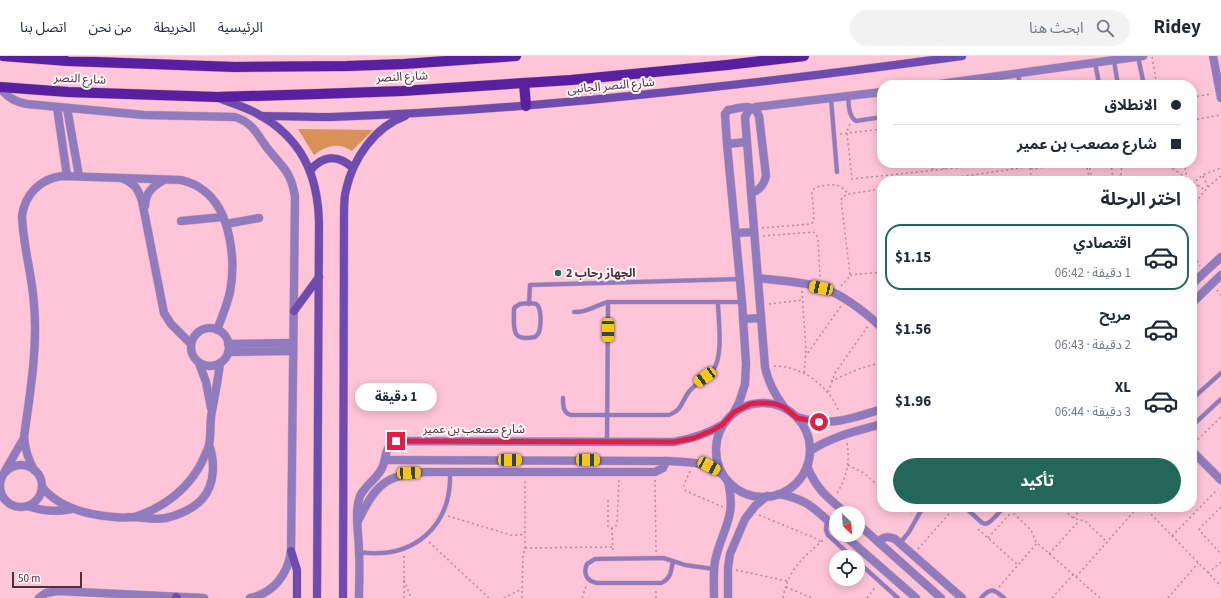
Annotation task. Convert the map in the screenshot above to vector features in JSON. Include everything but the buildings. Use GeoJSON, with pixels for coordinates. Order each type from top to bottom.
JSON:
{"type":"FeatureCollection","features":[{"type":"Feature","properties":{"kind":"main road","name":"شارع النصر"},"geometry":{"type":"LineString","coordinates":[[2,56],[68,61],[235,67],[291,67],[404,64],[516,56]]}},
{"type":"Feature","properties":{"kind":"main road","name":"شارع النصر"},"geometry":{"type":"LineString","coordinates":[[0,87],[68,92],[217,97],[402,91],[655,72],[804,56]]}},
{"type":"Feature","properties":{"kind":"main road","name":"شارع النصر الجانبى"},"geometry":{"type":"LineString","coordinates":[[261,116],[330,117],[412,114],[526,106],[675,92],[962,56]]}},
{"type":"Feature","properties":{"kind":"main road"},"geometry":{"type":"LineString","coordinates":[[524,83],[526,106]]}},
{"type":"Feature","properties":{"kind":"main road"},"geometry":{"type":"LineString","coordinates":[[217,97],[261,116],[288,136],[301,153],[310,171],[318,201],[319,277],[316,597]]}},
{"type":"Feature","properties":{"kind":"main road"},"geometry":{"type":"LineString","coordinates":[[343,598],[344,214],[346,190],[353,168],[364,148],[379,132],[397,119],[412,114]]}},
{"type":"Feature","properties":{"kind":"main road"},"geometry":{"type":"LineString","coordinates":[[310,171],[320,161],[334,158],[341,159],[353,168]]}},
{"type":"Feature","properties":{"kind":"main road"},"geometry":{"type":"LineString","coordinates":[[294,311],[319,277]]}},
{"type":"Feature","properties":{"kind":"main road"},"geometry":{"type":"LineString","coordinates":[[292,551],[298,580],[297,598]]}},
{"type":"Feature","properties":{"kind":"street"},"geometry":{"type":"LineString","coordinates":[[972,80],[1141,56]]}},
{"type":"Feature","properties":{"kind":"street"},"geometry":{"type":"LineString","coordinates":[[1213,56],[1220,91]]}},
{"type":"Feature","properties":{"kind":"street"},"geometry":{"type":"LineString","coordinates":[[0,87],[5,94],[15,101],[27,104],[144,115],[229,116],[241,120],[252,127],[287,172],[294,189],[295,198],[292,551],[287,568],[277,583],[262,594],[250,598]]}},
{"type":"Feature","properties":{"kind":"street"},"geometry":{"type":"LineString","coordinates":[[714,598],[714,569],[716,558],[731,510],[730,491],[718,463],[715,450],[718,433],[722,425],[734,412],[742,394],[746,374],[742,302],[725,114],[727,111],[744,107],[752,108],[877,93]]}},
{"type":"Feature","properties":{"kind":"street"},"geometry":{"type":"LineString","coordinates":[[57,107],[67,176]]}},
{"type":"Feature","properties":{"kind":"street"},"geometry":{"type":"LineString","coordinates":[[67,108],[79,176]]}},
{"type":"Feature","properties":{"kind":"street"},"geometry":{"type":"LineString","coordinates":[[385,460],[666,460],[693,462],[709,466],[742,492],[759,496],[779,494],[793,486],[801,477],[807,466],[810,451],[808,436],[802,423],[784,407],[766,376],[764,367],[746,142],[745,117],[746,113],[752,108]]}},
{"type":"Feature","properties":{"kind":"street"},"geometry":{"type":"LineString","coordinates":[[751,193],[762,187],[766,176],[759,116],[756,110],[752,108]]}},
{"type":"Feature","properties":{"kind":"street"},"geometry":{"type":"LineString","coordinates":[[60,129],[71,128]]}},
{"type":"Feature","properties":{"kind":"street"},"geometry":{"type":"LineString","coordinates":[[727,144],[746,142]]}},
{"type":"Feature","properties":{"kind":"street"},"geometry":{"type":"LineString","coordinates":[[24,437],[0,483],[2,495],[9,504],[18,507],[33,504],[39,497],[42,487],[40,478],[34,470],[26,451],[24,437],[33,367],[34,304],[22,223],[24,204],[31,192],[42,182],[55,177],[67,176],[165,180],[185,181],[203,190],[215,202],[224,221],[232,253],[232,278],[227,303],[216,330]]}},
{"type":"Feature","properties":{"kind":"street"},"geometry":{"type":"LineString","coordinates":[[122,178],[131,182],[139,190],[164,314],[171,324],[191,344]]}},
{"type":"Feature","properties":{"kind":"street"},"geometry":{"type":"LineString","coordinates":[[145,214],[145,201],[148,192],[155,185],[165,180]]}},
{"type":"Feature","properties":{"kind":"street"},"geometry":{"type":"LineString","coordinates":[[181,221],[224,221],[259,218]]}},
{"type":"Feature","properties":{"kind":"street"},"geometry":{"type":"LineString","coordinates":[[736,233],[754,233]]}},
{"type":"Feature","properties":{"kind":"street"},"geometry":{"type":"LineString","coordinates":[[1197,279],[1221,257]]}},
{"type":"Feature","properties":{"kind":"street"},"geometry":{"type":"LineString","coordinates":[[1197,298],[1221,275]]}},
{"type":"Feature","properties":{"kind":"street"},"geometry":{"type":"LineString","coordinates":[[758,278],[801,284],[821,288],[835,293],[877,324]]}},
{"type":"Feature","properties":{"kind":"street"},"geometry":{"type":"LineString","coordinates":[[743,320],[761,318]]}},
{"type":"Feature","properties":{"kind":"street"},"geometry":{"type":"LineString","coordinates":[[199,363],[210,366],[220,363],[224,359],[228,348],[224,335],[216,330],[206,329],[196,334],[191,344],[192,354],[199,363],[209,392],[211,417]]}},
{"type":"Feature","properties":{"kind":"street"},"geometry":{"type":"LineString","coordinates":[[228,348],[293,347]]}},
{"type":"Feature","properties":{"kind":"street"},"geometry":{"type":"LineString","coordinates":[[135,517],[155,509],[173,497],[195,474],[209,445],[211,417],[217,390],[220,363]]}},
{"type":"Feature","properties":{"kind":"street"},"geometry":{"type":"LineString","coordinates":[[734,412],[750,404],[758,403],[767,403],[784,407]]}},
{"type":"Feature","properties":{"kind":"street"},"geometry":{"type":"LineString","coordinates":[[797,418],[819,422],[842,421],[877,411]]}},
{"type":"Feature","properties":{"kind":"street","name":"شارع مصعب بن عمير"},"geometry":{"type":"LineString","coordinates":[[360,598],[357,510],[361,495],[381,471],[387,449],[396,441],[674,442],[704,435],[722,425]]}},
{"type":"Feature","properties":{"kind":"street"},"geometry":{"type":"LineString","coordinates":[[810,451],[826,441],[877,425]]}},
{"type":"Feature","properties":{"kind":"street"},"geometry":{"type":"LineString","coordinates":[[42,487],[58,502],[94,514],[119,518],[166,518],[183,512],[194,506],[203,498],[210,484],[213,468],[212,453],[209,445]]}},
{"type":"Feature","properties":{"kind":"street"},"geometry":{"type":"LineString","coordinates":[[1197,456],[1221,480]]}},
{"type":"Feature","properties":{"kind":"street"},"geometry":{"type":"LineString","coordinates":[[358,522],[368,501],[381,485],[400,475],[409,473],[655,472],[662,468],[666,460]]}},
{"type":"Feature","properties":{"kind":"street"},"geometry":{"type":"LineString","coordinates":[[4,474],[11,468],[20,465],[26,465],[34,470]]}},
{"type":"Feature","properties":{"kind":"street"},"geometry":{"type":"LineString","coordinates":[[807,466],[819,489],[838,506]]}},
{"type":"Feature","properties":{"kind":"street"},"geometry":{"type":"LineString","coordinates":[[779,494],[801,500],[811,505],[827,520]]}},
{"type":"Feature","properties":{"kind":"street"},"geometry":{"type":"LineString","coordinates":[[728,598],[728,568],[730,554],[745,519],[755,506],[767,496]]}},
{"type":"Feature","properties":{"kind":"street"},"geometry":{"type":"LineString","coordinates":[[0,507],[9,504]]}},
{"type":"Feature","properties":{"kind":"street"},"geometry":{"type":"LineString","coordinates":[[28,506],[52,511],[74,508]]}},
{"type":"Feature","properties":{"kind":"street"},"geometry":{"type":"LineString","coordinates":[[865,530],[942,598]]}},
{"type":"Feature","properties":{"kind":"street"},"geometry":{"type":"LineString","coordinates":[[879,542],[884,537],[889,536],[895,539],[962,598]]}},
{"type":"Feature","properties":{"kind":"street"},"geometry":{"type":"LineString","coordinates":[[852,542],[916,598]]}},
{"type":"Feature","properties":{"kind":"street"},"geometry":{"type":"LineString","coordinates":[[39,598],[46,593],[56,591],[204,598]]}},
{"type":"Feature","properties":{"kind":"lane"},"geometry":{"type":"LineString","coordinates":[[1141,56],[1143,80]]}},
{"type":"Feature","properties":{"kind":"lane"},"geometry":{"type":"LineString","coordinates":[[1114,61],[1117,80]]}},
{"type":"Feature","properties":{"kind":"lane"},"geometry":{"type":"LineString","coordinates":[[1096,63],[1099,80]]}},
{"type":"Feature","properties":{"kind":"lane"},"geometry":{"type":"LineString","coordinates":[[1018,74],[1019,80]]}},
{"type":"Feature","properties":{"kind":"lane"},"geometry":{"type":"LineString","coordinates":[[848,96],[851,115],[854,120],[877,118]]}},
{"type":"Feature","properties":{"kind":"lane"},"geometry":{"type":"LineString","coordinates":[[831,99],[837,172]]}},
{"type":"Feature","properties":{"kind":"lane"},"geometry":{"type":"LineString","coordinates":[[529,304],[530,285],[740,279]]}},
{"type":"Feature","properties":{"kind":"lane"},"geometry":{"type":"LineString","coordinates":[[574,312],[584,312],[597,305],[608,302],[742,302]]}},
{"type":"Feature","properties":{"kind":"lane"},"geometry":{"type":"LineString","coordinates":[[607,441],[608,302]]}},
{"type":"Feature","properties":{"kind":"lane"},"geometry":{"type":"LineString","coordinates":[[563,398],[564,410],[568,414],[669,415],[675,413],[680,409],[688,393],[696,384],[713,370],[718,362],[720,352],[718,302]]}},
{"type":"Feature","properties":{"kind":"lane"},"geometry":{"type":"LineString","coordinates":[[529,304],[537,304],[540,307],[539,332],[535,336],[520,337],[514,332],[514,309],[517,305],[529,304]]}},
{"type":"Feature","properties":{"kind":"lane"},"geometry":{"type":"LineString","coordinates":[[1197,394],[1221,373]]}},
{"type":"Feature","properties":{"kind":"lane"},"geometry":{"type":"LineString","coordinates":[[1197,420],[1221,399]]}},
{"type":"Feature","properties":{"kind":"lane"},"geometry":{"type":"LineString","coordinates":[[359,552],[382,554],[414,544],[423,537],[442,514],[449,496],[450,472]]}},
{"type":"Feature","properties":{"kind":"lane"},"geometry":{"type":"LineString","coordinates":[[900,543],[917,520],[921,512]]}},
{"type":"Feature","properties":{"kind":"lane"},"geometry":{"type":"LineString","coordinates":[[970,512],[984,524],[992,522],[1000,512]]}},
{"type":"Feature","properties":{"kind":"lane"},"geometry":{"type":"LineString","coordinates":[[827,520],[826,530],[828,535],[844,550]]}},
{"type":"Feature","properties":{"kind":"lane"},"geometry":{"type":"LineString","coordinates":[[673,561],[671,574],[661,583],[597,584],[589,580],[586,577],[585,572],[587,564],[595,559],[656,558],[667,559],[673,561],[685,565],[714,569]]}},
{"type":"Feature","properties":{"kind":"lane"},"geometry":{"type":"LineString","coordinates":[[865,568],[898,598]]}},
{"type":"Feature","properties":{"kind":"lane"},"geometry":{"type":"LineString","coordinates":[[981,598],[991,590],[995,591],[1004,598]]}},
{"type":"Feature","properties":{"kind":"path"},"geometry":{"type":"LineString","coordinates":[[1152,56],[1156,80]]}},
{"type":"Feature","properties":{"kind":"path"},"geometry":{"type":"LineString","coordinates":[[1197,96],[1220,91]]}},
{"type":"Feature","properties":{"kind":"path"},"geometry":{"type":"LineString","coordinates":[[1197,119],[1221,115]]}},
{"type":"Feature","properties":{"kind":"path"},"geometry":{"type":"LineString","coordinates":[[854,120],[848,128],[847,133],[850,176],[852,179],[877,177]]}},
{"type":"Feature","properties":{"kind":"path"},"geometry":{"type":"LineString","coordinates":[[834,135],[877,129]]}},
{"type":"Feature","properties":{"kind":"path"},"geometry":{"type":"LineString","coordinates":[[882,176],[950,168]]}},
{"type":"Feature","properties":{"kind":"path"},"geometry":{"type":"LineString","coordinates":[[966,176],[1019,168]]}},
{"type":"Feature","properties":{"kind":"path"},"geometry":{"type":"LineString","coordinates":[[1031,176],[1030,168],[1040,168]]}},
{"type":"Feature","properties":{"kind":"path"},"geometry":{"type":"LineString","coordinates":[[1122,168],[1122,176]]}},
{"type":"Feature","properties":{"kind":"path"},"geometry":{"type":"LineString","coordinates":[[1172,168],[1184,176]]}},
{"type":"Feature","properties":{"kind":"path"},"geometry":{"type":"LineString","coordinates":[[1197,180],[1203,175],[1221,168]]}},
{"type":"Feature","properties":{"kind":"path"},"geometry":{"type":"LineString","coordinates":[[1203,175],[1208,186]]}},
{"type":"Feature","properties":{"kind":"path"},"geometry":{"type":"LineString","coordinates":[[1197,200],[1208,186],[1221,176]]}},
{"type":"Feature","properties":{"kind":"path"},"geometry":{"type":"LineString","coordinates":[[754,233],[811,224],[814,220],[812,190],[816,187],[836,184],[848,194]]}},
{"type":"Feature","properties":{"kind":"path"},"geometry":{"type":"LineString","coordinates":[[1197,185],[1205,190]]}},
{"type":"Feature","properties":{"kind":"path"},"geometry":{"type":"LineString","coordinates":[[850,276],[840,204],[842,197],[848,194],[877,190]]}},
{"type":"Feature","properties":{"kind":"path"},"geometry":{"type":"LineString","coordinates":[[754,233],[813,232],[816,234],[818,238],[821,288]]}},
{"type":"Feature","properties":{"kind":"path"},"geometry":{"type":"LineString","coordinates":[[1197,260],[1204,272]]}},
{"type":"Feature","properties":{"kind":"path"},"geometry":{"type":"LineString","coordinates":[[835,293],[850,276],[877,273]]}},
{"type":"Feature","properties":{"kind":"path"},"geometry":{"type":"LineString","coordinates":[[801,284],[805,357],[804,373]]}},
{"type":"Feature","properties":{"kind":"path"},"geometry":{"type":"LineString","coordinates":[[760,305],[803,300]]}},
{"type":"Feature","properties":{"kind":"path"},"geometry":{"type":"LineString","coordinates":[[805,357],[846,300]]}},
{"type":"Feature","properties":{"kind":"path"},"geometry":{"type":"LineString","coordinates":[[828,392],[831,381],[839,366],[872,319]]}},
{"type":"Feature","properties":{"kind":"path"},"geometry":{"type":"LineString","coordinates":[[831,381],[877,364]]}},
{"type":"Feature","properties":{"kind":"path"},"geometry":{"type":"LineString","coordinates":[[764,367],[791,368],[813,378],[828,392],[834,401],[842,421]]}},
{"type":"Feature","properties":{"kind":"path"},"geometry":{"type":"LineString","coordinates":[[1197,381],[1204,388]]}},
{"type":"Feature","properties":{"kind":"path"},"geometry":{"type":"LineString","coordinates":[[1197,440],[1221,417]]}},
{"type":"Feature","properties":{"kind":"path"},"geometry":{"type":"LineString","coordinates":[[831,500],[842,484],[848,465],[845,434]]}},
{"type":"Feature","properties":{"kind":"path"},"geometry":{"type":"LineString","coordinates":[[693,462],[684,485],[684,490],[731,510]]}},
{"type":"Feature","properties":{"kind":"path"},"geometry":{"type":"LineString","coordinates":[[848,465],[864,473],[877,485]]}},
{"type":"Feature","properties":{"kind":"path"},"geometry":{"type":"LineString","coordinates":[[522,598],[525,472]]}},
{"type":"Feature","properties":{"kind":"path"},"geometry":{"type":"LineString","coordinates":[[613,559],[612,528],[614,528],[616,524],[619,472]]}},
{"type":"Feature","properties":{"kind":"path"},"geometry":{"type":"LineString","coordinates":[[655,472],[656,558]]}},
{"type":"Feature","properties":{"kind":"path"},"geometry":{"type":"LineString","coordinates":[[1197,510],[1221,486]]}},
{"type":"Feature","properties":{"kind":"path"},"geometry":{"type":"LineString","coordinates":[[608,500],[608,527],[612,528]]}},
{"type":"Feature","properties":{"kind":"path"},"geometry":{"type":"LineString","coordinates":[[1221,507],[1198,530],[1221,554]]}},
{"type":"Feature","properties":{"kind":"path"},"geometry":{"type":"LineString","coordinates":[[750,512],[815,538],[821,542]]}},
{"type":"Feature","properties":{"kind":"path"},"geometry":{"type":"LineString","coordinates":[[908,512],[917,520]]}},
{"type":"Feature","properties":{"kind":"path"},"geometry":{"type":"LineString","coordinates":[[913,555],[951,512]]}},
{"type":"Feature","properties":{"kind":"path"},"geometry":{"type":"LineString","coordinates":[[988,538],[1012,512],[1032,530],[1037,543],[1100,598]]}},
{"type":"Feature","properties":{"kind":"path"},"geometry":{"type":"LineString","coordinates":[[1066,512],[1073,518],[1085,521],[1107,542]]}},
{"type":"Feature","properties":{"kind":"path"},"geometry":{"type":"LineString","coordinates":[[1073,518],[1078,512]]}},
{"type":"Feature","properties":{"kind":"path"},"geometry":{"type":"LineString","coordinates":[[1052,598],[1075,576],[1135,512]]}},
{"type":"Feature","properties":{"kind":"path"},"geometry":{"type":"LineString","coordinates":[[1149,512],[1221,586]]}},
{"type":"Feature","properties":{"kind":"path"},"geometry":{"type":"LineString","coordinates":[[1172,536],[1196,512]]}},
{"type":"Feature","properties":{"kind":"path"},"geometry":{"type":"LineString","coordinates":[[442,514],[511,535],[524,534]]}},
{"type":"Feature","properties":{"kind":"path"},"geometry":{"type":"LineString","coordinates":[[1049,554],[1080,520]]}},
{"type":"Feature","properties":{"kind":"path"},"geometry":{"type":"LineString","coordinates":[[977,528],[1018,565]]}},
{"type":"Feature","properties":{"kind":"path"},"geometry":{"type":"LineString","coordinates":[[783,598],[787,581],[793,570],[828,535]]}},
{"type":"Feature","properties":{"kind":"path"},"geometry":{"type":"LineString","coordinates":[[423,537],[489,598]]}},
{"type":"Feature","properties":{"kind":"path"},"geometry":{"type":"LineString","coordinates":[[995,591],[1037,543]]}},
{"type":"Feature","properties":{"kind":"path"},"geometry":{"type":"LineString","coordinates":[[524,548],[613,547]]}},
{"type":"Feature","properties":{"kind":"path"},"geometry":{"type":"LineString","coordinates":[[404,548],[404,598]]}},
{"type":"Feature","properties":{"kind":"path"},"geometry":{"type":"LineString","coordinates":[[1208,573],[1221,562]]}},
{"type":"Feature","properties":{"kind":"path"},"geometry":{"type":"LineString","coordinates":[[1169,598],[1198,563]]}},
{"type":"Feature","properties":{"kind":"path"},"geometry":{"type":"LineString","coordinates":[[728,568],[787,581]]}},
{"type":"Feature","properties":{"kind":"path"},"geometry":{"type":"LineString","coordinates":[[404,578],[411,598]]}},
{"type":"Feature","properties":{"kind":"path"},"geometry":{"type":"LineString","coordinates":[[582,598],[589,580]]}},
{"type":"Feature","properties":{"kind":"path"},"geometry":{"type":"LineString","coordinates":[[867,598],[880,582]]}},
{"type":"Feature","properties":{"kind":"path"},"geometry":{"type":"LineString","coordinates":[[785,587],[812,598]]}},
{"type":"Feature","properties":{"kind":"path"},"geometry":{"type":"LineString","coordinates":[[504,598],[522,589]]}},
{"type":"Feature","properties":{"kind":"shaded area"},"geometry":{"type":"Polygon","coordinates":[[[298,129],[373,130],[352,151],[342,146],[333,146],[323,149],[314,155],[298,129]]]}},
{"type":"Feature","properties":{"kind":"place","name":"الجهاز رحاب 2"},"geometry":{"type":"Point","coordinates":[558,273]}},
{"type":"Feature","properties":{"kind":"route"},"geometry":{"type":"LineString","coordinates":[[396,441],[674,442],[704,435],[722,425],[734,412],[750,404],[758,403],[776,404],[784,407],[797,418],[819,422]]}}]}
